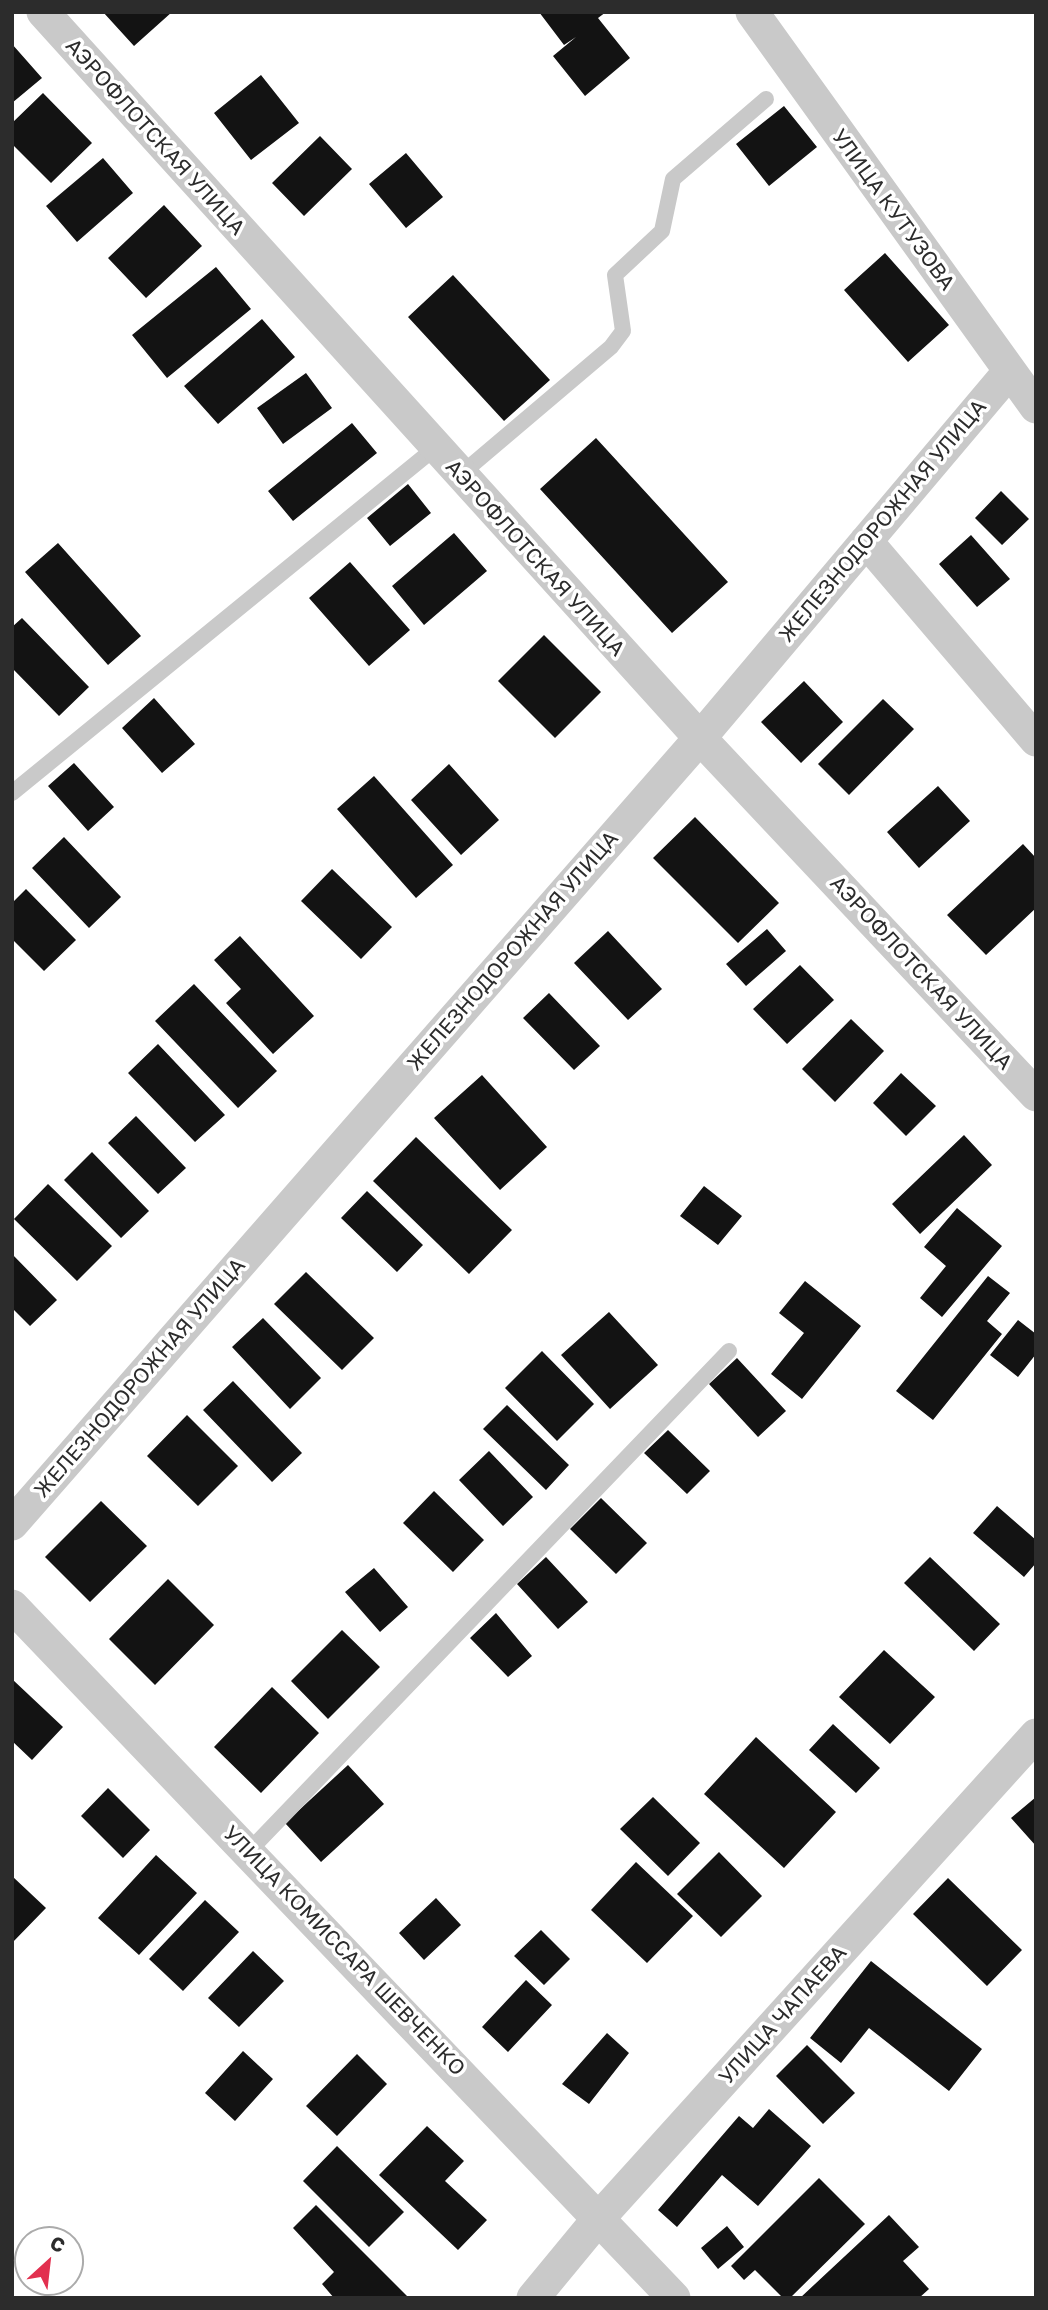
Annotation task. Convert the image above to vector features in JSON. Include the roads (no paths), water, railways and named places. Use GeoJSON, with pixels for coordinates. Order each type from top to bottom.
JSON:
{"type":"FeatureCollection","features":[{"type":"Feature","properties":{"kind":"street","name":"АЭРОФЛОТСКАЯ УЛИЦА"},"geometry":{"type":"LineString","coordinates":[[43,12],[699,738],[1036,1095]]}},
{"type":"Feature","properties":{"kind":"street","name":"УЛИЦА КУТУЗОВА"},"geometry":{"type":"LineString","coordinates":[[752,12],[1036,407]]}},
{"type":"Feature","properties":{"kind":"street","name":"ЖЕЛЕЗНОДОРОЖНАЯ УЛИЦА"},"geometry":{"type":"LineString","coordinates":[[12,1524],[699,738],[1009,372]]}},
{"type":"Feature","properties":{"kind":"street"},"geometry":{"type":"LineString","coordinates":[[866,541],[1036,740]]}},
{"type":"Feature","properties":{"kind":"street","name":"УЛИЦА КОМИССАРА ШЕВЧЕНКО"},"geometry":{"type":"LineString","coordinates":[[12,1606],[674,2298]]}},
{"type":"Feature","properties":{"kind":"street","name":"УЛИЦА ЧАПАЕВА"},"geometry":{"type":"LineString","coordinates":[[533,2298],[599,2218],[1036,1735]]}},
{"type":"Feature","properties":{"kind":"lane"},"geometry":{"type":"LineString","coordinates":[[460,475],[611,347],[623,331],[615,275],[662,231],[673,180],[766,99]]}},
{"type":"Feature","properties":{"kind":"lane"},"geometry":{"type":"LineString","coordinates":[[12,793],[435,448]]}},
{"type":"Feature","properties":{"kind":"lane"},"geometry":{"type":"LineString","coordinates":[[249,1852],[729,1351]]}}]}
